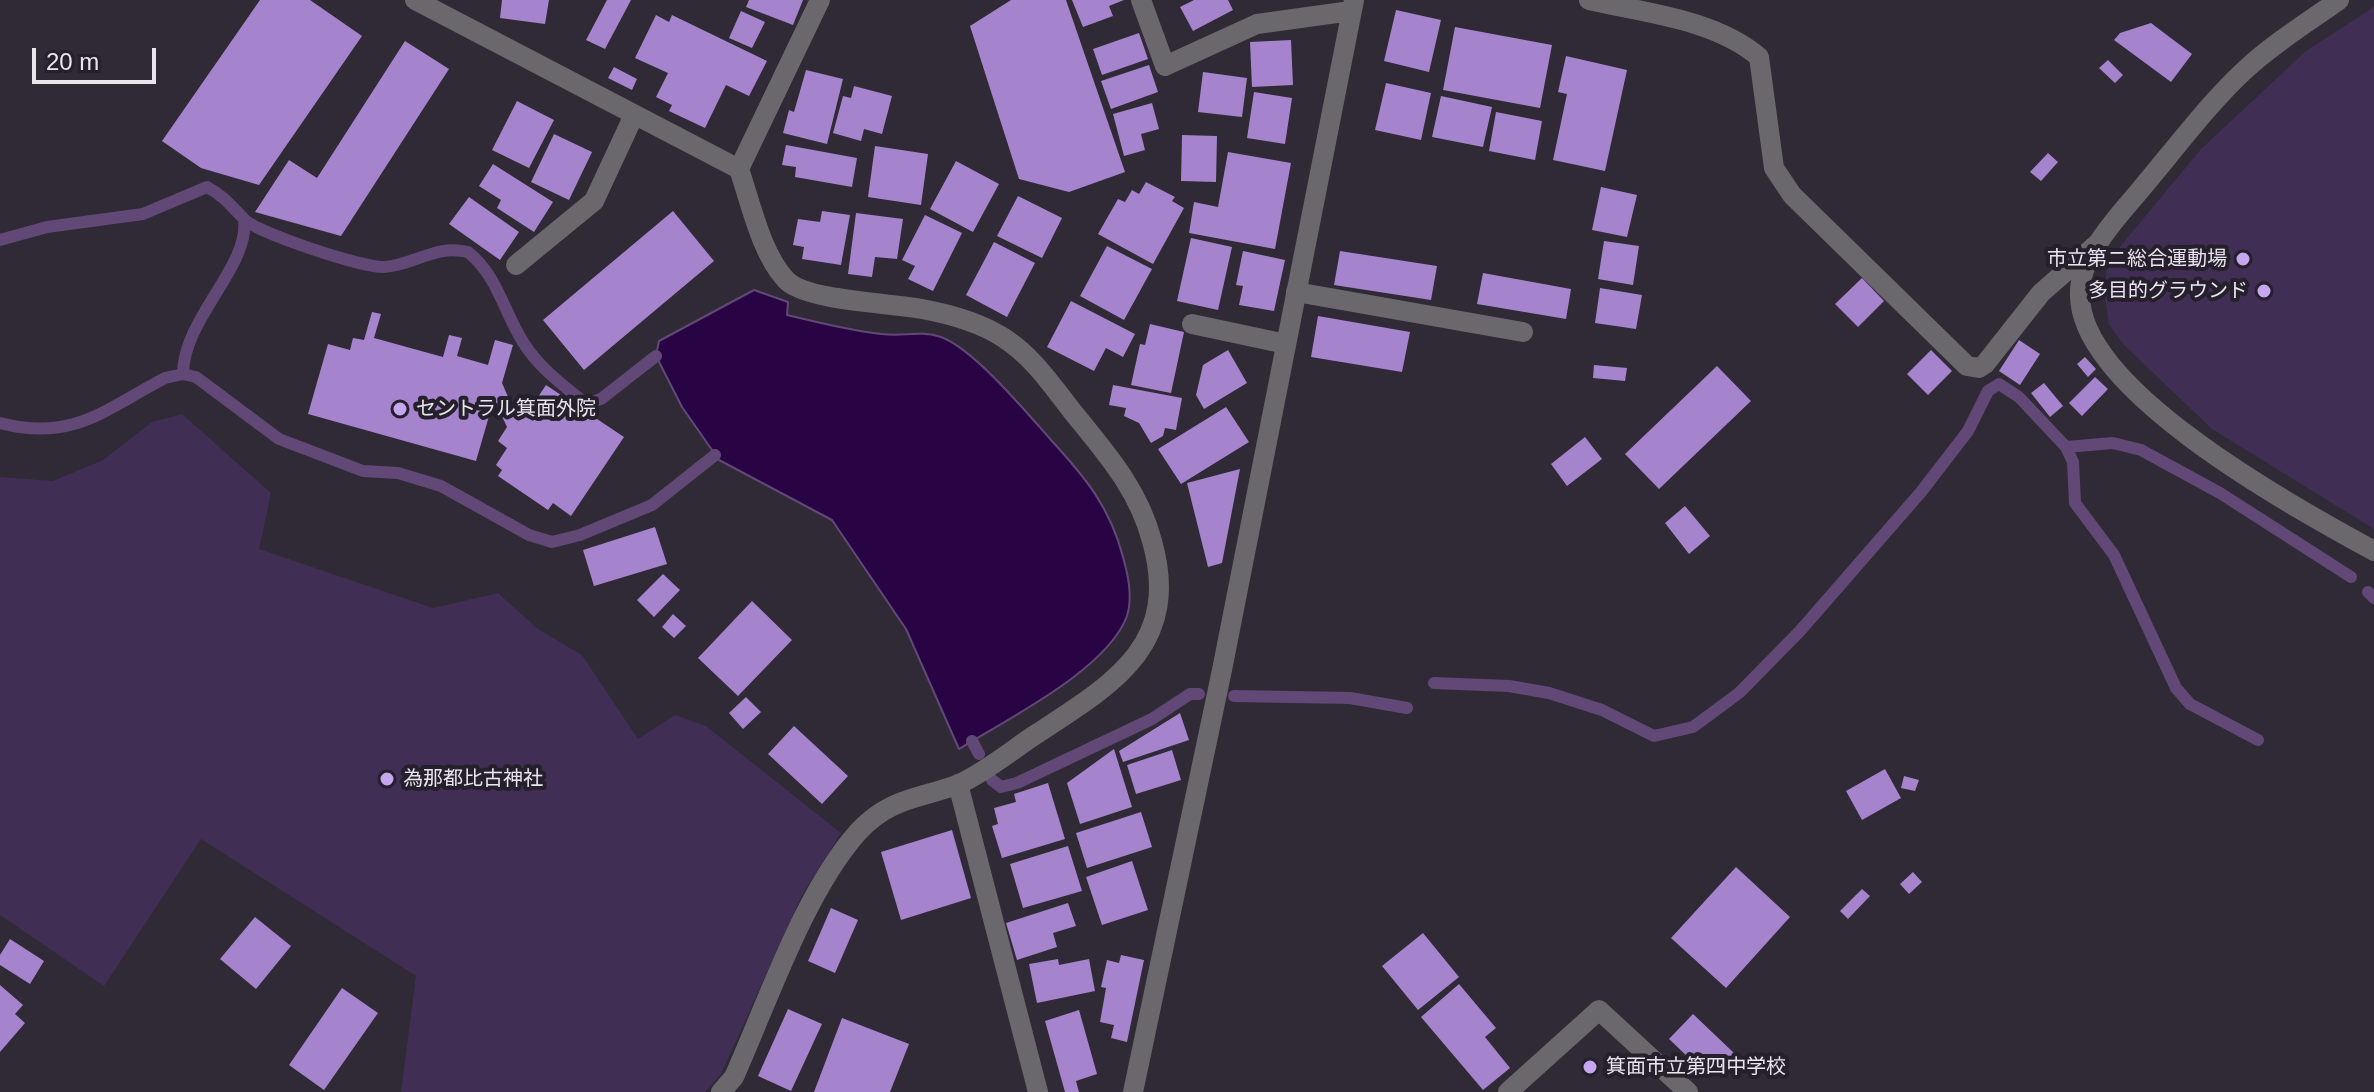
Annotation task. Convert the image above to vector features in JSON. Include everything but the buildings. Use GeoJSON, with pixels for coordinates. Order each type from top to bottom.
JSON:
{"type":"FeatureCollection","features":[{"type":"Feature","properties":{"kind":"street"},"geometry":{"type":"LineString","coordinates":[[415,0],[739,169],[767,247],[786,281],[800,289],[875,305],[923,309],[1001,336],[1040,369],[1123,473],[1143,513],[1156,555],[1161,597],[1158,616],[1137,655],[1105,689],[958,784],[937,788],[891,806],[849,843],[814,897],[734,1077],[721,1092]]}},
{"type":"Feature","properties":{"kind":"street"},"geometry":{"type":"LineString","coordinates":[[739,169],[820,0]]}},
{"type":"Feature","properties":{"kind":"street"},"geometry":{"type":"LineString","coordinates":[[1133,1092],[1352,6],[1257,24],[1165,66],[1141,0]]}},
{"type":"Feature","properties":{"kind":"street"},"geometry":{"type":"LineString","coordinates":[[1589,0],[1701,27],[1731,39],[1759,57],[1776,174],[1792,195],[1967,366],[1979,368],[2041,293],[2098,243],[2244,71],[2339,0]]}},
{"type":"Feature","properties":{"kind":"street"},"geometry":{"type":"LineString","coordinates":[[516,265],[594,201],[634,115]]}},
{"type":"Feature","properties":{"kind":"street"},"geometry":{"type":"LineString","coordinates":[[2098,243],[2083,271],[2080,296],[2085,321],[2115,369],[2210,453],[2303,512],[2374,551]]}},
{"type":"Feature","properties":{"kind":"street"},"geometry":{"type":"LineString","coordinates":[[1296,292],[1523,332]]}},
{"type":"Feature","properties":{"kind":"street"},"geometry":{"type":"LineString","coordinates":[[1192,324],[1286,344]]}},
{"type":"Feature","properties":{"kind":"street"},"geometry":{"type":"LineString","coordinates":[[958,784],[1038,1092]]}},
{"type":"Feature","properties":{"kind":"street"},"geometry":{"type":"LineString","coordinates":[[1508,1092],[1599,1010],[1688,1092]]}},
{"type":"Feature","properties":{"kind":"shaded area","name":"多目的グラウンド"},"geometry":{"type":"Polygon","coordinates":[[[2374,7],[2374,529],[2212,429],[2124,345],[2109,325],[2104,290],[2107,270],[2118,249],[2201,149],[2306,51],[2374,7]]]}},
{"type":"Feature","properties":{"kind":"shaded area"},"geometry":{"type":"Polygon","coordinates":[[[754,290],[788,302],[787,315],[870,333],[934,335],[954,344],[999,383],[1063,454],[1095,494],[1111,523],[1125,564],[1130,594],[1127,616],[1116,636],[1078,674],[1054,692],[959,749],[906,629],[832,520],[719,460],[682,407],[656,356],[659,341],[754,290]]]}},
{"type":"Feature","properties":{"kind":"shaded area","name":"為那都比古神社"},"geometry":{"type":"Polygon","coordinates":[[[182,414],[271,493],[259,549],[433,608],[498,593],[538,629],[582,655],[638,739],[675,715],[706,726],[841,833],[802,895],[721,1074],[705,1092],[401,1092],[416,976],[201,839],[104,986],[0,915],[0,477],[53,481],[103,460],[152,422],[182,414]]]}},
{"type":"Feature","properties":{"kind":"waterway"},"geometry":{"type":"LineString","coordinates":[[0,240],[47,227],[143,214],[207,187],[244,219],[268,233],[355,262],[384,267],[445,251],[468,252],[493,283],[529,351],[552,376],[586,404],[601,399],[656,356]]}},
{"type":"Feature","properties":{"kind":"waterway"},"geometry":{"type":"LineString","coordinates":[[183,374],[193,333],[237,256],[243,238],[244,220]]}},
{"type":"Feature","properties":{"kind":"waterway"},"geometry":{"type":"LineString","coordinates":[[0,423],[25,428],[68,426],[87,420],[165,378],[183,374],[196,377],[279,439],[363,471],[398,473],[441,486],[529,535],[552,542],[580,535],[652,505],[715,455]]}},
{"type":"Feature","properties":{"kind":"waterway"},"geometry":{"type":"LineString","coordinates":[[1434,683],[1509,686],[1549,693],[1602,710],[1654,736],[1693,727],[1739,693],[1800,631],[1921,492],[1968,431],[1988,391],[1999,384],[2019,397],[2066,447],[2113,443],[2141,450],[2220,493],[2351,577]]}},
{"type":"Feature","properties":{"kind":"waterway"},"geometry":{"type":"LineString","coordinates":[[2066,447],[2073,462],[2075,503],[2114,555],[2176,688],[2190,704],[2258,740]]}},
{"type":"Feature","properties":{"kind":"waterway"},"geometry":{"type":"LineString","coordinates":[[2368,592],[2374,598]]}},
{"type":"Feature","properties":{"kind":"waterway"},"geometry":{"type":"LineString","coordinates":[[992,780],[1001,787],[1017,783],[1152,719],[1190,694],[1199,694]]}},
{"type":"Feature","properties":{"kind":"waterway"},"geometry":{"type":"LineString","coordinates":[[1234,696],[1350,698],[1407,708]]}},
{"type":"Feature","properties":{"kind":"waterway"},"geometry":{"type":"LineString","coordinates":[[972,741],[979,754]]}},
{"type":"Feature","properties":{"kind":"place","name":"市立第ニ総合運動場"},"geometry":{"type":"Point","coordinates":[2243,259]}},
{"type":"Feature","properties":{"kind":"place","name":"多目的グラウンド"},"geometry":{"type":"Point","coordinates":[2264,291]}},
{"type":"Feature","properties":{"kind":"place","name":"セントラル箕面外院"},"geometry":{"type":"Point","coordinates":[400,409]}},
{"type":"Feature","properties":{"kind":"place","name":"為那都比古神社"},"geometry":{"type":"Point","coordinates":[387,779]}},
{"type":"Feature","properties":{"kind":"place","name":"箕面市立第四中学校"},"geometry":{"type":"Point","coordinates":[1590,1067]}}]}
